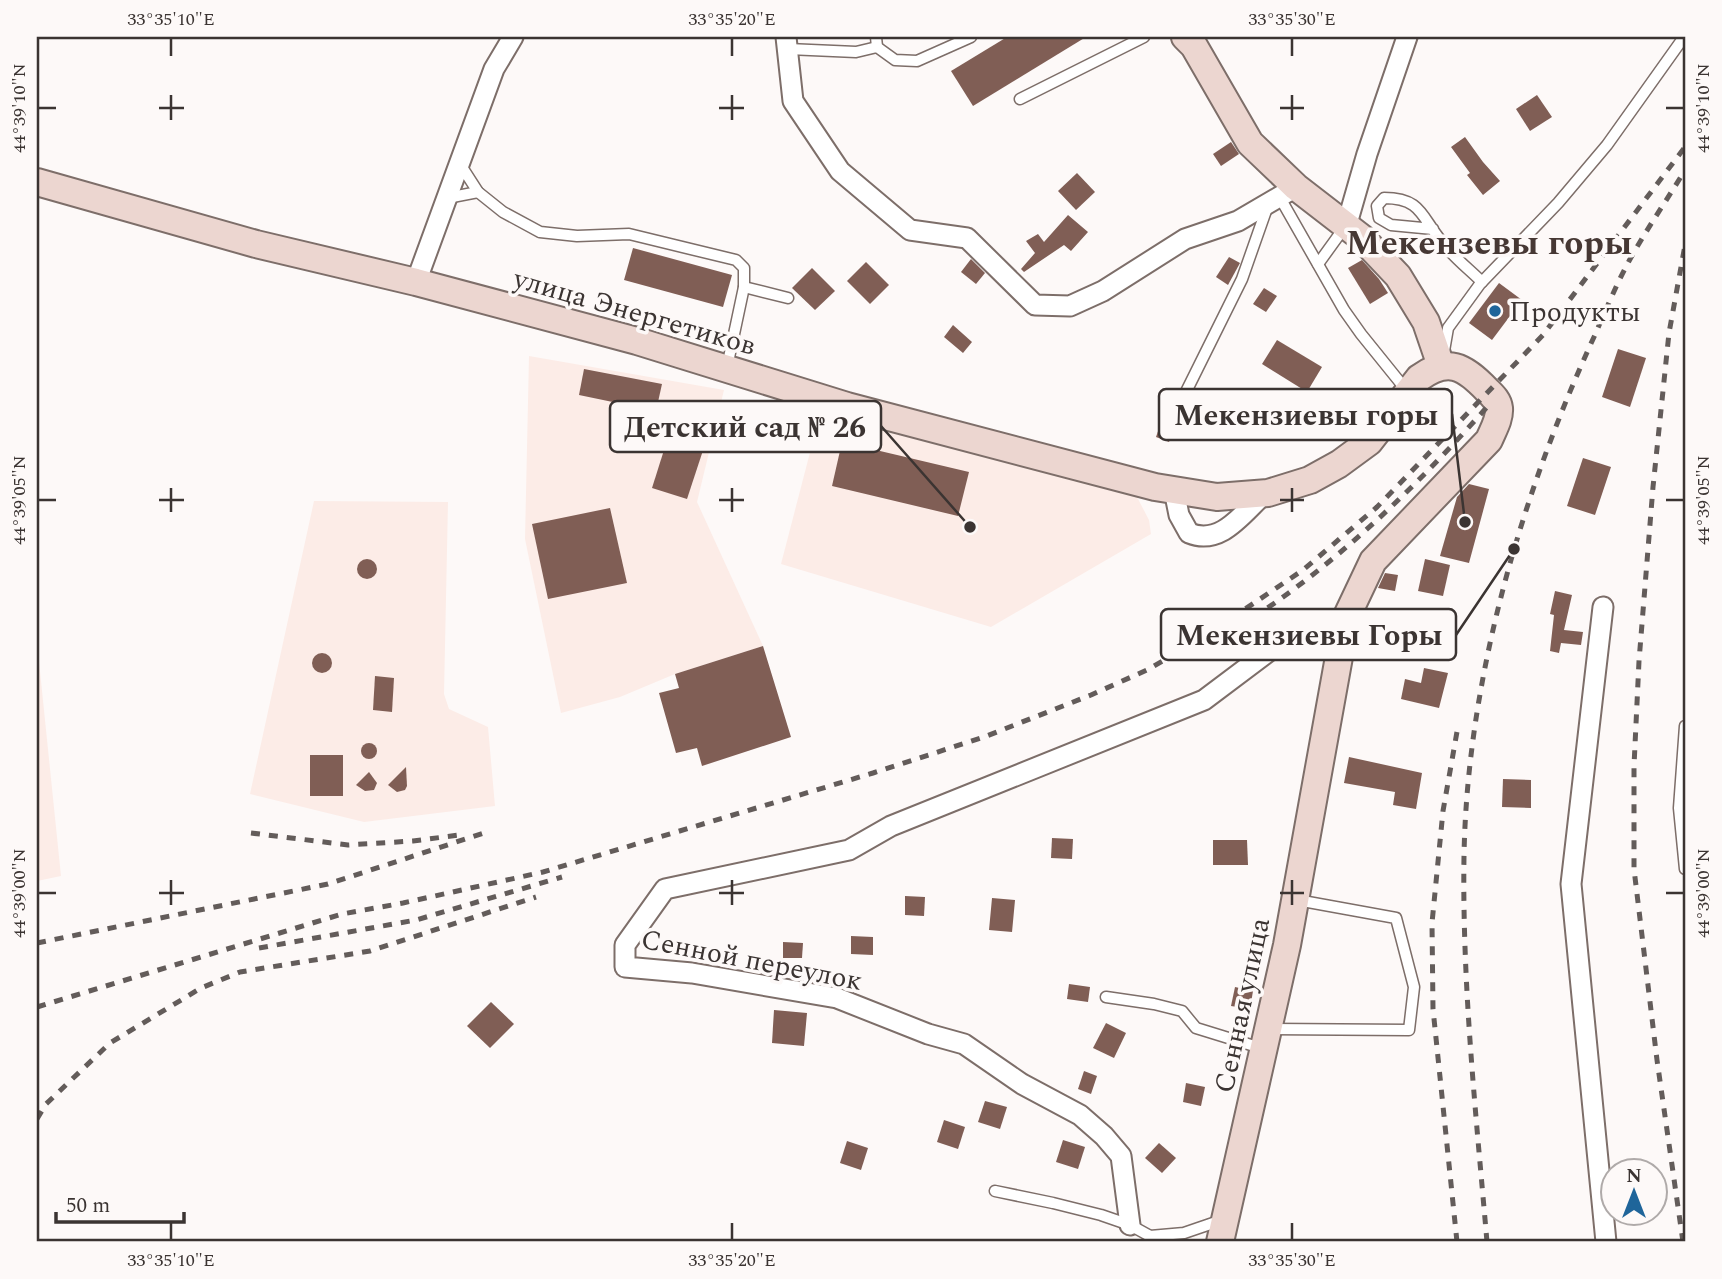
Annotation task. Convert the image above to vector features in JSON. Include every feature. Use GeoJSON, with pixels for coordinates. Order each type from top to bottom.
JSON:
{"type":"FeatureCollection","features":[{"type":"Feature","properties":{"kind":"main road"},"geometry":{"type":"LineString","coordinates":[[1185,37],[1194,46],[1281,195],[1346,227],[1362,238],[1398,276],[1426,322],[1441,366]]}},
{"type":"Feature","properties":{"kind":"main road","name":"улица Энергетиков"},"geometry":{"type":"LineString","coordinates":[[37,182],[256,244],[416,282],[637,341],[846,406],[1174,490],[1217,497],[1264,494],[1310,480],[1353,455],[1369,442],[1419,378],[1441,366]]}},
{"type":"Feature","properties":{"kind":"main road","name":"Сенная улица"},"geometry":{"type":"LineString","coordinates":[[1223,1231],[1295,899],[1346,618],[1373,561],[1489,440],[1499,417],[1495,398],[1471,375],[1460,368],[1441,366]]}},
{"type":"Feature","properties":{"kind":"street"},"geometry":{"type":"LineString","coordinates":[[416,282],[494,69],[513,37]]}},
{"type":"Feature","properties":{"kind":"street"},"geometry":{"type":"LineString","coordinates":[[1346,227],[1367,154],[1407,37]]}},
{"type":"Feature","properties":{"kind":"street"},"geometry":{"type":"LineString","coordinates":[[787,43],[793,101],[840,171],[910,230],[967,238],[1035,305],[1070,306],[1103,291],[1185,239],[1238,221],[1281,195]]}},
{"type":"Feature","properties":{"kind":"street"},"geometry":{"type":"LineString","coordinates":[[1174,490],[1179,515],[1189,533],[1201,538],[1225,530],[1264,494]]}},
{"type":"Feature","properties":{"kind":"street"},"geometry":{"type":"LineString","coordinates":[[1603,607],[1571,884],[1606,1242]]}},
{"type":"Feature","properties":{"kind":"street","name":"Сенной переулок"},"geometry":{"type":"LineString","coordinates":[[1130,1225],[1121,1156],[1104,1136],[1080,1115],[1022,1084],[964,1044],[928,1034],[837,998],[692,973],[625,967],[625,944],[665,889],[849,850],[891,826],[1204,700],[1305,624],[1346,618]]}},
{"type":"Feature","properties":{"kind":"lane"},"geometry":{"type":"LineString","coordinates":[[787,43],[856,52],[877,42],[895,60],[916,61],[971,37]]}},
{"type":"Feature","properties":{"kind":"lane"},"geometry":{"type":"LineString","coordinates":[[1020,99],[1144,37]]}},
{"type":"Feature","properties":{"kind":"lane"},"geometry":{"type":"LineString","coordinates":[[1441,366],[1448,328],[1482,282],[1558,203],[1607,145],[1684,37]]}},
{"type":"Feature","properties":{"kind":"lane"},"geometry":{"type":"LineString","coordinates":[[459,163],[478,192],[503,212],[540,232],[578,236],[629,234],[736,260],[744,268],[744,287],[726,369]]}},
{"type":"Feature","properties":{"kind":"lane"},"geometry":{"type":"LineString","coordinates":[[446,198],[478,192]]}},
{"type":"Feature","properties":{"kind":"lane"},"geometry":{"type":"LineString","coordinates":[[1281,195],[1318,264],[1361,334],[1409,393]]}},
{"type":"Feature","properties":{"kind":"lane"},"geometry":{"type":"LineString","coordinates":[[1176,412],[1281,195]]}},
{"type":"Feature","properties":{"kind":"lane"},"geometry":{"type":"LineString","coordinates":[[1433,229],[1391,225],[1379,218],[1377,206],[1384,198],[1402,198],[1417,207],[1433,229],[1442,243],[1482,282]]}},
{"type":"Feature","properties":{"kind":"lane"},"geometry":{"type":"LineString","coordinates":[[1318,264],[1346,227]]}},
{"type":"Feature","properties":{"kind":"lane"},"geometry":{"type":"LineString","coordinates":[[744,287],[788,298]]}},
{"type":"Feature","properties":{"kind":"lane"},"geometry":{"type":"LineString","coordinates":[[1685,726],[1679,808],[1685,869]]}},
{"type":"Feature","properties":{"kind":"lane"},"geometry":{"type":"LineString","coordinates":[[1105,997],[1154,1004],[1182,1012],[1196,1028],[1266,1039],[1409,1030],[1414,987],[1396,918],[1295,899]]}},
{"type":"Feature","properties":{"kind":"lane"},"geometry":{"type":"LineString","coordinates":[[995,1191],[1053,1203],[1130,1225],[1152,1239],[1184,1233],[1223,1231]]}},
{"type":"Feature","properties":{"kind":"shaded area"},"geometry":{"type":"Polygon","coordinates":[[[529,356],[724,390],[697,502],[763,646],[675,674],[620,697],[561,713],[525,539],[529,356]]]}},
{"type":"Feature","properties":{"kind":"shaded area"},"geometry":{"type":"Polygon","coordinates":[[[820,414],[1137,497],[1149,520],[1151,534],[991,627],[781,564],[820,414]]]}},
{"type":"Feature","properties":{"kind":"shaded area"},"geometry":{"type":"Polygon","coordinates":[[[314,501],[448,502],[444,694],[449,709],[488,727],[495,806],[364,822],[250,794],[314,501]]]}},
{"type":"Feature","properties":{"kind":"shaded area"},"geometry":{"type":"Polygon","coordinates":[[[37,642],[61,876],[37,881],[37,642]]]}},
{"type":"Feature","properties":{"kind":"building"},"geometry":{"type":"Polygon","coordinates":[[[1007,37],[1086,37],[973,106],[951,71],[1007,37]]]}},
{"type":"Feature","properties":{"kind":"building"},"geometry":{"type":"Polygon","coordinates":[[[1537,95],[1552,117],[1530,131],[1516,109],[1537,95]]]}},
{"type":"Feature","properties":{"kind":"building"},"geometry":{"type":"Polygon","coordinates":[[[1465,137],[1500,181],[1483,195],[1467,175],[1470,173],[1451,147],[1465,137]]]}},
{"type":"Feature","properties":{"kind":"building"},"geometry":{"type":"Polygon","coordinates":[[[1231,142],[1239,154],[1221,166],[1213,154],[1231,142]]]}},
{"type":"Feature","properties":{"kind":"building"},"geometry":{"type":"Polygon","coordinates":[[[1077,173],[1095,192],[1076,210],[1058,191],[1077,173]]]}},
{"type":"Feature","properties":{"kind":"building"},"geometry":{"type":"Polygon","coordinates":[[[1068,215],[1088,232],[1071,251],[1064,245],[1024,272],[1021,269],[1035,253],[1026,241],[1038,234],[1044,242],[1068,215]]]}},
{"type":"Feature","properties":{"kind":"building"},"geometry":{"type":"Polygon","coordinates":[[[633,248],[732,275],[723,307],[624,280],[633,248]]]}},
{"type":"Feature","properties":{"kind":"building"},"geometry":{"type":"Polygon","coordinates":[[[1229,257],[1240,263],[1228,285],[1216,277],[1229,257]]]}},
{"type":"Feature","properties":{"kind":"building"},"geometry":{"type":"Polygon","coordinates":[[[971,259],[985,273],[976,284],[961,272],[971,259]]]}},
{"type":"Feature","properties":{"kind":"building"},"geometry":{"type":"Polygon","coordinates":[[[1362,260],[1388,293],[1370,304],[1348,268],[1362,260]]]}},
{"type":"Feature","properties":{"kind":"building"},"geometry":{"type":"Polygon","coordinates":[[[866,262],[889,285],[870,304],[847,281],[866,262]]]}},
{"type":"Feature","properties":{"kind":"building"},"geometry":{"type":"Polygon","coordinates":[[[812,268],[835,291],[815,310],[792,288],[812,268]]]}},
{"type":"Feature","properties":{"kind":"building","name":"Продукты"},"geometry":{"type":"Polygon","coordinates":[[[1499,283],[1522,300],[1492,340],[1469,323],[1499,283]]]}},
{"type":"Feature","properties":{"kind":"building"},"geometry":{"type":"Polygon","coordinates":[[[1264,288],[1277,296],[1266,312],[1253,304],[1264,288]]]}},
{"type":"Feature","properties":{"kind":"building"},"geometry":{"type":"Polygon","coordinates":[[[953,325],[972,342],[963,353],[944,337],[953,325]]]}},
{"type":"Feature","properties":{"kind":"building"},"geometry":{"type":"Polygon","coordinates":[[[1277,340],[1322,367],[1307,392],[1262,364],[1277,340]]]}},
{"type":"Feature","properties":{"kind":"building"},"geometry":{"type":"Polygon","coordinates":[[[1618,349],[1646,358],[1630,407],[1602,397],[1618,349]]]}},
{"type":"Feature","properties":{"kind":"building"},"geometry":{"type":"Polygon","coordinates":[[[584,369],[662,384],[656,411],[579,395],[584,369]]]}},
{"type":"Feature","properties":{"kind":"building"},"geometry":{"type":"Polygon","coordinates":[[[676,412],[712,423],[687,499],[652,488],[676,412]]]}},
{"type":"Feature","properties":{"kind":"building"},"geometry":{"type":"Polygon","coordinates":[[[1164,414],[1177,419],[1169,442],[1156,437],[1164,414]]]}},
{"type":"Feature","properties":{"kind":"building"},"geometry":{"type":"Polygon","coordinates":[[[842,442],[969,472],[958,516],[832,486],[842,442]]]}},
{"type":"Feature","properties":{"kind":"building"},"geometry":{"type":"Polygon","coordinates":[[[1583,458],[1611,467],[1595,515],[1567,506],[1583,458]]]}},
{"type":"Feature","properties":{"kind":"building"},"geometry":{"type":"Polygon","coordinates":[[[1469,484],[1489,489],[1469,563],[1440,556],[1457,497],[1469,484]]]}},
{"type":"Feature","properties":{"kind":"building"},"geometry":{"type":"Polygon","coordinates":[[[610,508],[627,583],[548,599],[532,524],[610,508]]]}},
{"type":"Feature","properties":{"kind":"building"},"geometry":{"type":"Polygon","coordinates":[[[367,559],[374,562],[377,569],[374,576],[367,579],[360,576],[357,569],[360,562],[367,559]]]}},
{"type":"Feature","properties":{"kind":"building"},"geometry":{"type":"Polygon","coordinates":[[[1425,559],[1450,565],[1443,596],[1418,591],[1425,559]]]}},
{"type":"Feature","properties":{"kind":"building"},"geometry":{"type":"Polygon","coordinates":[[[1385,573],[1398,575],[1395,591],[1378,588],[1385,573]]]}},
{"type":"Feature","properties":{"kind":"building"},"geometry":{"type":"Polygon","coordinates":[[[1555,591],[1572,595],[1564,630],[1583,632],[1581,645],[1561,643],[1559,653],[1550,651],[1554,615],[1550,614],[1555,591]]]}},
{"type":"Feature","properties":{"kind":"building"},"geometry":{"type":"Polygon","coordinates":[[[763,646],[791,737],[702,766],[697,748],[676,753],[659,693],[679,688],[675,674],[763,646]]]}},
{"type":"Feature","properties":{"kind":"building"},"geometry":{"type":"Polygon","coordinates":[[[322,653],[329,656],[332,663],[329,670],[322,673],[315,670],[312,663],[315,656],[322,653]]]}},
{"type":"Feature","properties":{"kind":"building"},"geometry":{"type":"Polygon","coordinates":[[[1424,668],[1448,673],[1439,708],[1401,699],[1405,679],[1421,683],[1424,668]]]}},
{"type":"Feature","properties":{"kind":"building"},"geometry":{"type":"Polygon","coordinates":[[[375,676],[394,678],[392,712],[373,710],[375,676]]]}},
{"type":"Feature","properties":{"kind":"building"},"geometry":{"type":"Polygon","coordinates":[[[369,743],[375,745],[375,757],[369,759],[363,757],[361,751],[363,745],[369,743]]]}},
{"type":"Feature","properties":{"kind":"building"},"geometry":{"type":"Polygon","coordinates":[[[310,755],[343,755],[343,796],[310,796],[310,755]]]}},
{"type":"Feature","properties":{"kind":"building"},"geometry":{"type":"Polygon","coordinates":[[[1349,757],[1422,773],[1416,809],[1393,805],[1395,792],[1344,783],[1349,757]]]}},
{"type":"Feature","properties":{"kind":"building"},"geometry":{"type":"Polygon","coordinates":[[[406,767],[407,786],[405,790],[397,792],[388,785],[406,767]]]}},
{"type":"Feature","properties":{"kind":"building"},"geometry":{"type":"Polygon","coordinates":[[[369,772],[377,783],[374,790],[365,791],[356,785],[369,772]]]}},
{"type":"Feature","properties":{"kind":"building"},"geometry":{"type":"Polygon","coordinates":[[[1503,779],[1531,780],[1531,808],[1502,807],[1503,779]]]}},
{"type":"Feature","properties":{"kind":"building"},"geometry":{"type":"Polygon","coordinates":[[[1052,838],[1073,839],[1072,859],[1051,858],[1052,838]]]}},
{"type":"Feature","properties":{"kind":"building"},"geometry":{"type":"Polygon","coordinates":[[[1213,840],[1247,840],[1248,865],[1213,865],[1213,840]]]}},
{"type":"Feature","properties":{"kind":"building"},"geometry":{"type":"Polygon","coordinates":[[[905,896],[925,897],[924,916],[905,915],[905,896]]]}},
{"type":"Feature","properties":{"kind":"building"},"geometry":{"type":"Polygon","coordinates":[[[992,898],[1015,900],[1012,932],[989,930],[992,898]]]}},
{"type":"Feature","properties":{"kind":"building"},"geometry":{"type":"Polygon","coordinates":[[[851,936],[873,937],[873,955],[851,954],[851,936]]]}},
{"type":"Feature","properties":{"kind":"building"},"geometry":{"type":"Polygon","coordinates":[[[783,942],[803,943],[802,958],[783,958],[783,942]]]}},
{"type":"Feature","properties":{"kind":"building"},"geometry":{"type":"Polygon","coordinates":[[[1069,984],[1090,987],[1088,1002],[1067,999],[1069,984]]]}},
{"type":"Feature","properties":{"kind":"building"},"geometry":{"type":"Polygon","coordinates":[[[1235,987],[1253,991],[1250,1009],[1231,1006],[1235,987]]]}},
{"type":"Feature","properties":{"kind":"building"},"geometry":{"type":"Polygon","coordinates":[[[491,1002],[514,1024],[490,1048],[467,1026],[491,1002]]]}},
{"type":"Feature","properties":{"kind":"building"},"geometry":{"type":"Polygon","coordinates":[[[774,1010],[807,1013],[804,1046],[772,1043],[774,1010]]]}},
{"type":"Feature","properties":{"kind":"building"},"geometry":{"type":"Polygon","coordinates":[[[1106,1023],[1126,1033],[1114,1058],[1093,1048],[1106,1023]]]}},
{"type":"Feature","properties":{"kind":"building"},"geometry":{"type":"Polygon","coordinates":[[[1084,1071],[1097,1076],[1091,1094],[1078,1089],[1084,1071]]]}},
{"type":"Feature","properties":{"kind":"building"},"geometry":{"type":"Polygon","coordinates":[[[1186,1083],[1205,1087],[1201,1106],[1183,1102],[1186,1083]]]}},
{"type":"Feature","properties":{"kind":"building"},"geometry":{"type":"Polygon","coordinates":[[[985,1101],[1007,1107],[1000,1129],[978,1122],[985,1101]]]}},
{"type":"Feature","properties":{"kind":"building"},"geometry":{"type":"Polygon","coordinates":[[[944,1120],[965,1127],[958,1149],[937,1142],[944,1120]]]}},
{"type":"Feature","properties":{"kind":"building"},"geometry":{"type":"Polygon","coordinates":[[[1063,1140],[1085,1147],[1078,1169],[1056,1162],[1063,1140]]]}},
{"type":"Feature","properties":{"kind":"building"},"geometry":{"type":"Polygon","coordinates":[[[847,1141],[868,1148],[861,1170],[840,1163],[847,1141]]]}},
{"type":"Feature","properties":{"kind":"building"},"geometry":{"type":"Polygon","coordinates":[[[1159,1143],[1176,1158],[1162,1173],[1145,1158],[1159,1143]]]}},
{"type":"Feature","properties":{"kind":"railway"},"geometry":{"type":"LineString","coordinates":[[37,1007],[342,914],[543,872],[873,773],[984,737],[1147,670],[1199,640],[1303,570],[1377,507],[1543,335],[1685,147]]}},
{"type":"Feature","properties":{"kind":"railway"},"geometry":{"type":"LineString","coordinates":[[1487,1242],[1471,1049],[1464,904],[1467,790],[1487,657],[1522,525],[1543,460],[1568,397],[1624,270],[1685,170]]}},
{"type":"Feature","properties":{"kind":"railway"},"geometry":{"type":"LineString","coordinates":[[1683,1242],[1634,869],[1634,766],[1639,661],[1653,487],[1669,333],[1685,245]]}},
{"type":"Feature","properties":{"kind":"railway"},"geometry":{"type":"LineString","coordinates":[[1191,655],[1233,631],[1313,575],[1386,512],[1487,407]]}},
{"type":"Feature","properties":{"kind":"railway"},"geometry":{"type":"LineString","coordinates":[[1457,1242],[1433,1009],[1432,923],[1443,811],[1458,726]]}},
{"type":"Feature","properties":{"kind":"railway"},"geometry":{"type":"LineString","coordinates":[[37,943],[328,884],[490,831]]}},
{"type":"Feature","properties":{"kind":"railway"},"geometry":{"type":"LineString","coordinates":[[251,833],[348,845],[459,835]]}},
{"type":"Feature","properties":{"kind":"railway"},"geometry":{"type":"LineString","coordinates":[[259,948],[416,920],[562,877]]}},
{"type":"Feature","properties":{"kind":"railway"},"geometry":{"type":"LineString","coordinates":[[37,1119],[46,1104],[110,1043],[201,988],[240,972],[370,951],[536,897]]}},
{"type":"Feature","properties":{"kind":"place","name":"Продукты"},"geometry":{"type":"Point","coordinates":[1495,311]}},
{"type":"Feature","properties":{"kind":"place","name":"Мекензиевы горы"},"geometry":{"type":"Point","coordinates":[1465,522]}},
{"type":"Feature","properties":{"kind":"place","name":"Детский сад № 26"},"geometry":{"type":"Point","coordinates":[970,527]}},
{"type":"Feature","properties":{"kind":"place","name":"Мекензиевы Горы"},"geometry":{"type":"Point","coordinates":[1514,549]}},
{"type":"Feature","properties":{"kind":"district","name":"Мекензевы горы"},"geometry":{"type":"Point","coordinates":[1489,242]}}]}
